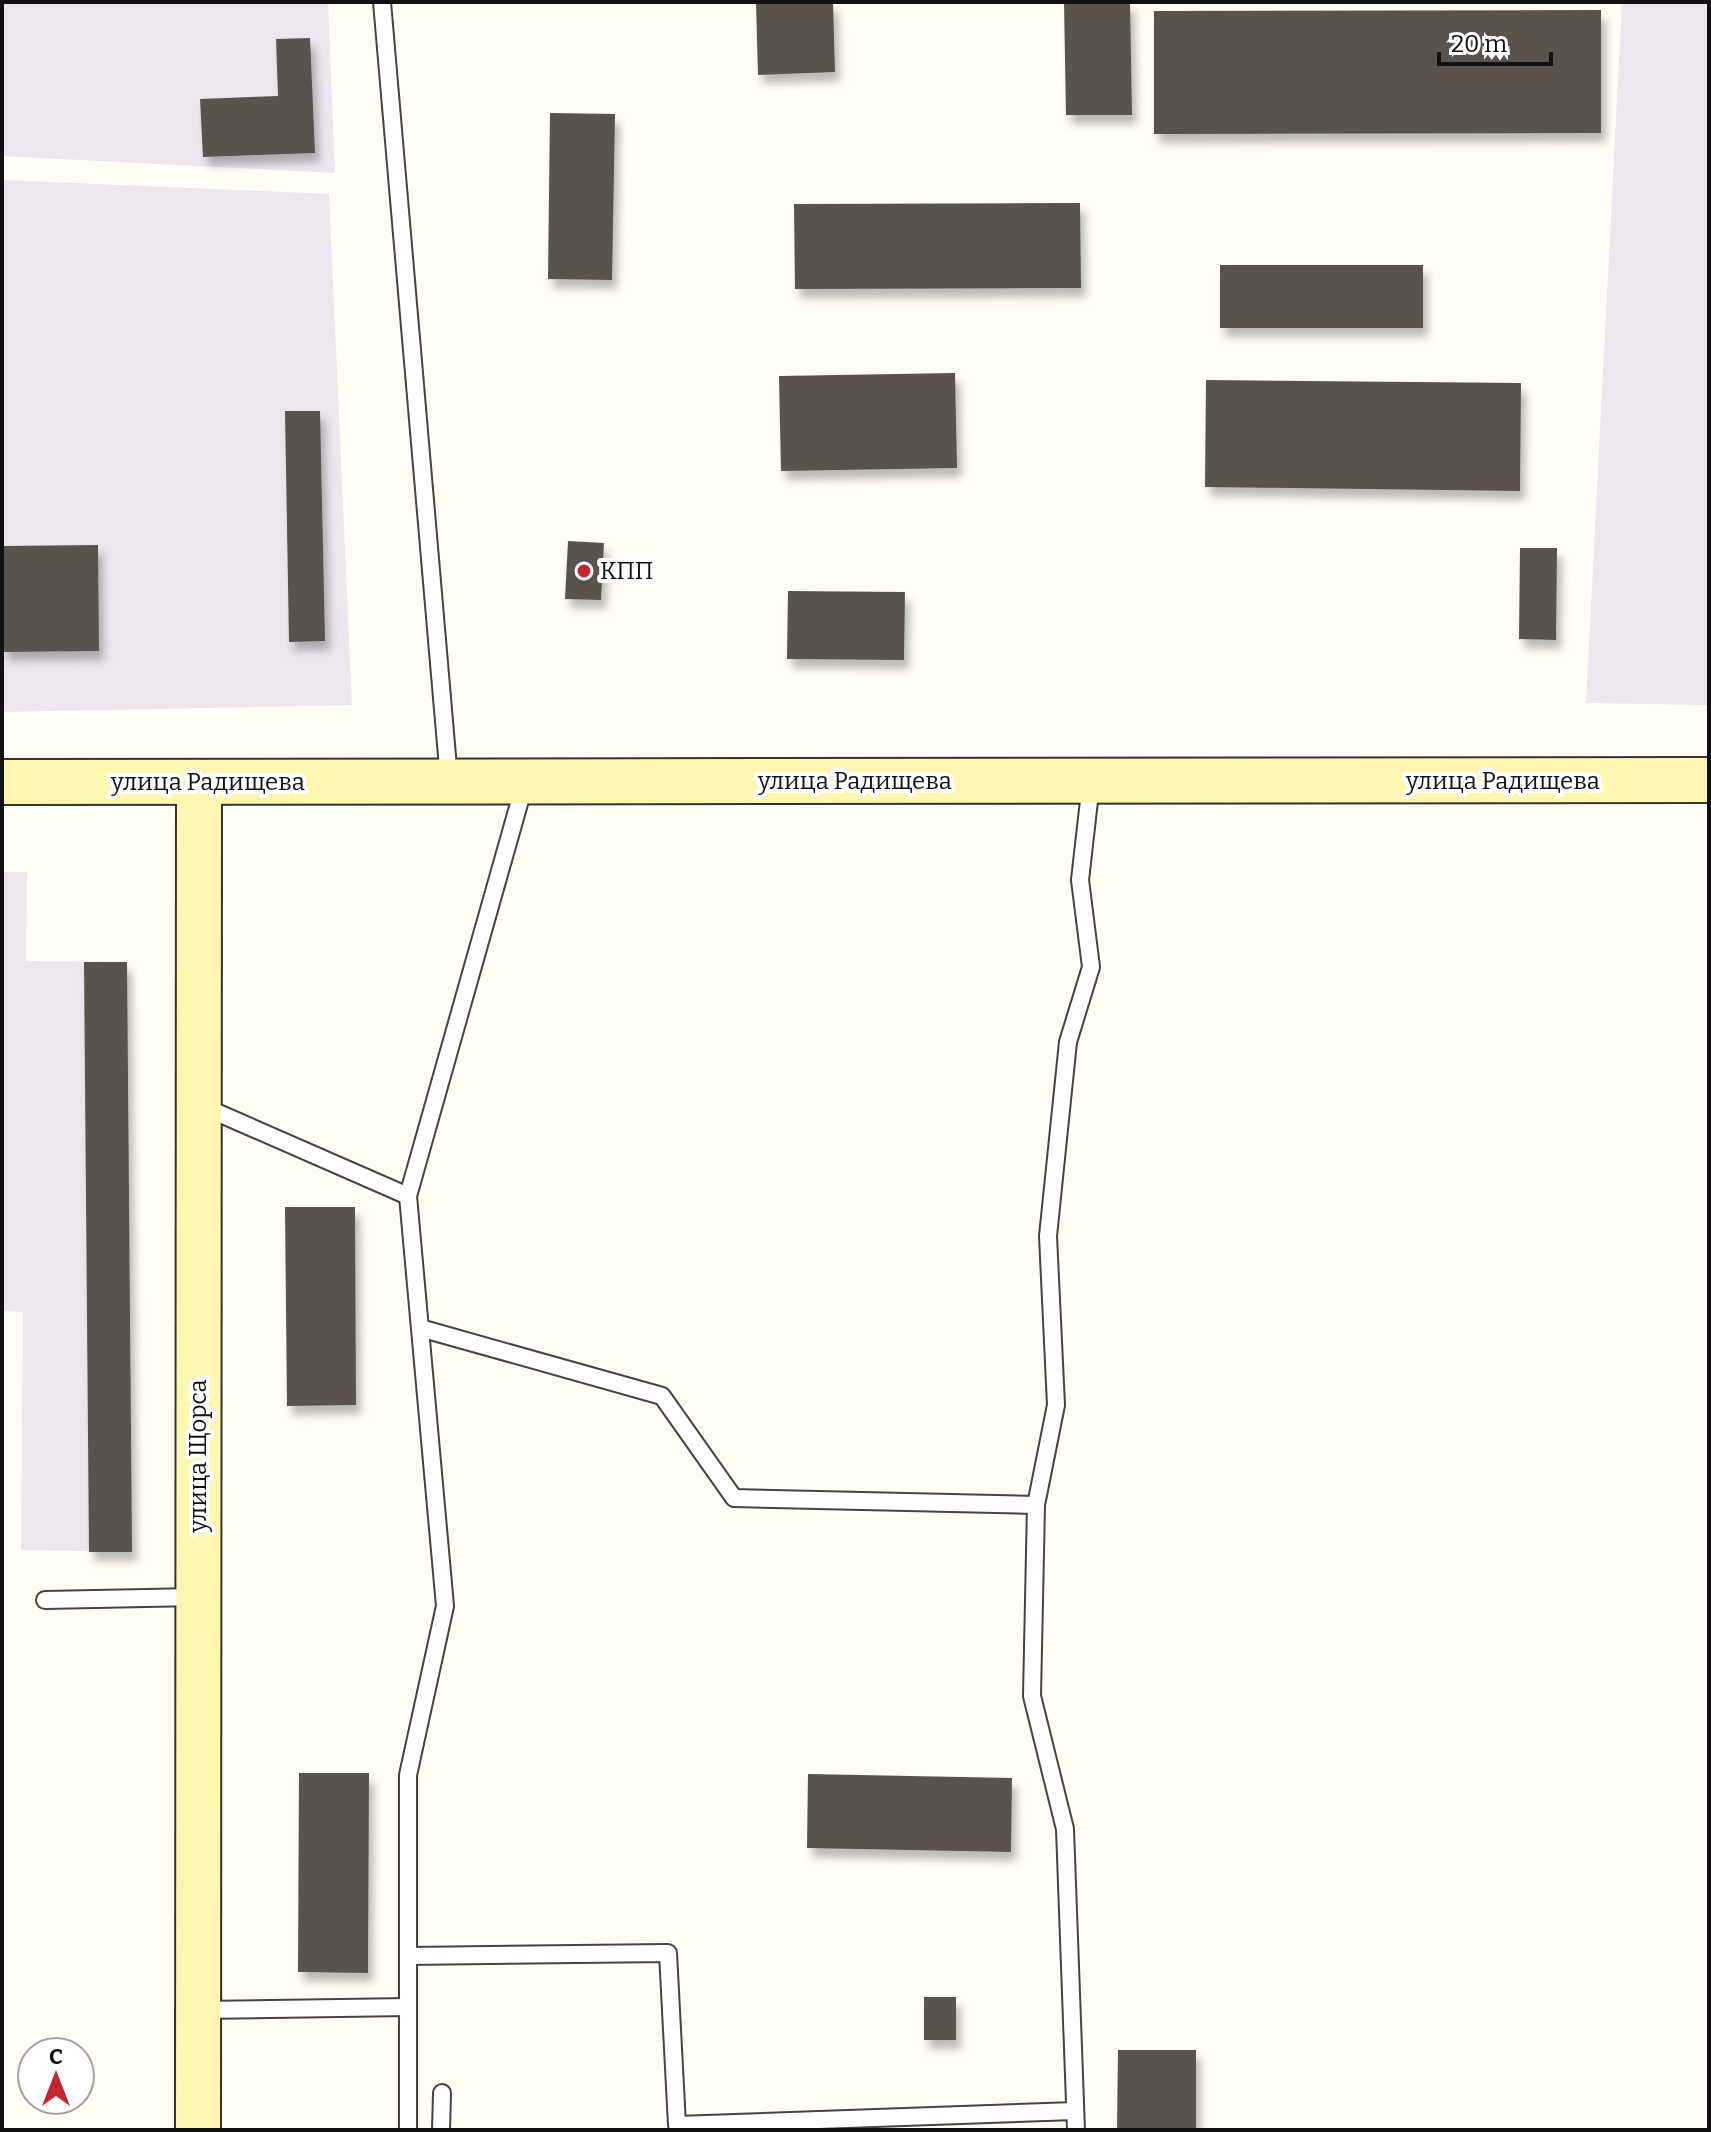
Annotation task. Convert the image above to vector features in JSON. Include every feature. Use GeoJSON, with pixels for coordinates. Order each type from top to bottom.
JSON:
{"type":"FeatureCollection","features":[{"type":"Feature","properties":{"kind":"street","name":"улица Радищева"},"geometry":{"type":"LineString","coordinates":[[2,782],[1709,780]]}},
{"type":"Feature","properties":{"kind":"street","name":"улица Щорса"},"geometry":{"type":"LineString","coordinates":[[198,2130],[199,782]]}},
{"type":"Feature","properties":{"kind":"lane"},"geometry":{"type":"LineString","coordinates":[[382,2],[449,781]]}},
{"type":"Feature","properties":{"kind":"lane"},"geometry":{"type":"LineString","coordinates":[[408,2130],[408,1775],[445,1606],[408,1196],[525,781]]}},
{"type":"Feature","properties":{"kind":"lane"},"geometry":{"type":"LineString","coordinates":[[1076,2130],[1065,1829],[1032,1696],[1036,1505],[1056,1405],[1048,1236],[1068,1042],[1091,967],[1080,880],[1091,781]]}},
{"type":"Feature","properties":{"kind":"lane"},"geometry":{"type":"LineString","coordinates":[[199,1104],[408,1196]]}},
{"type":"Feature","properties":{"kind":"lane"},"geometry":{"type":"LineString","coordinates":[[420,1328],[662,1396],[734,1498],[1036,1505]]}},
{"type":"Feature","properties":{"kind":"lane"},"geometry":{"type":"LineString","coordinates":[[45,1600],[198,1597]]}},
{"type":"Feature","properties":{"kind":"lane"},"geometry":{"type":"LineString","coordinates":[[408,1956],[668,1953],[677,2125],[1075,2111]]}},
{"type":"Feature","properties":{"kind":"lane"},"geometry":{"type":"LineString","coordinates":[[198,2010],[408,2007]]}},
{"type":"Feature","properties":{"kind":"lane"},"geometry":{"type":"LineString","coordinates":[[441,2130],[442,2093]]}},
{"type":"Feature","properties":{"kind":"shaded area"},"geometry":{"type":"Polygon","coordinates":[[[2,2],[328,2],[335,173],[2,156],[2,2]]]}},
{"type":"Feature","properties":{"kind":"shaded area"},"geometry":{"type":"Polygon","coordinates":[[[1622,2],[1709,2],[1709,705],[1586,703],[1622,2]]]}},
{"type":"Feature","properties":{"kind":"shaded area"},"geometry":{"type":"Polygon","coordinates":[[[2,180],[329,194],[352,705],[2,712],[2,180]]]}},
{"type":"Feature","properties":{"kind":"shaded area"},"geometry":{"type":"Polygon","coordinates":[[[2,872],[27,872],[26,961],[127,962],[132,1552],[21,1550],[23,1312],[2,1311],[2,872]]]}},
{"type":"Feature","properties":{"kind":"building"},"geometry":{"type":"Polygon","coordinates":[[[756,2],[833,2],[835,72],[758,75],[756,2]]]}},
{"type":"Feature","properties":{"kind":"building"},"geometry":{"type":"Polygon","coordinates":[[[1064,2],[1130,2],[1132,115],[1066,115],[1064,2]]]}},
{"type":"Feature","properties":{"kind":"building"},"geometry":{"type":"Polygon","coordinates":[[[1601,10],[1601,133],[1154,134],[1154,11],[1601,10]]]}},
{"type":"Feature","properties":{"kind":"building"},"geometry":{"type":"Polygon","coordinates":[[[310,38],[315,153],[203,157],[200,99],[278,96],[276,39],[310,38]]]}},
{"type":"Feature","properties":{"kind":"building"},"geometry":{"type":"Polygon","coordinates":[[[550,113],[615,114],[612,280],[548,279],[550,113]]]}},
{"type":"Feature","properties":{"kind":"building"},"geometry":{"type":"Polygon","coordinates":[[[1080,203],[1081,288],[795,289],[794,204],[1080,203]]]}},
{"type":"Feature","properties":{"kind":"building"},"geometry":{"type":"Polygon","coordinates":[[[1220,265],[1423,265],[1423,328],[1220,328],[1220,265]]]}},
{"type":"Feature","properties":{"kind":"building"},"geometry":{"type":"Polygon","coordinates":[[[955,373],[957,468],[781,471],[779,376],[955,373]]]}},
{"type":"Feature","properties":{"kind":"building"},"geometry":{"type":"Polygon","coordinates":[[[1206,380],[1521,383],[1520,491],[1205,487],[1206,380]]]}},
{"type":"Feature","properties":{"kind":"building"},"geometry":{"type":"Polygon","coordinates":[[[285,411],[320,411],[325,641],[289,642],[285,411]]]}},
{"type":"Feature","properties":{"kind":"building","name":"КПП"},"geometry":{"type":"Polygon","coordinates":[[[568,541],[604,543],[601,600],[565,599],[568,541]]]}},
{"type":"Feature","properties":{"kind":"building"},"geometry":{"type":"Polygon","coordinates":[[[98,545],[99,651],[2,652],[2,546],[98,545]]]}},
{"type":"Feature","properties":{"kind":"building"},"geometry":{"type":"Polygon","coordinates":[[[1520,548],[1557,548],[1556,640],[1519,639],[1520,548]]]}},
{"type":"Feature","properties":{"kind":"building"},"geometry":{"type":"Polygon","coordinates":[[[788,591],[905,592],[904,660],[787,659],[788,591]]]}},
{"type":"Feature","properties":{"kind":"building"},"geometry":{"type":"Polygon","coordinates":[[[84,962],[127,962],[132,1552],[89,1552],[84,962]]]}},
{"type":"Feature","properties":{"kind":"building"},"geometry":{"type":"Polygon","coordinates":[[[285,1207],[355,1207],[356,1405],[287,1406],[285,1207]]]}},
{"type":"Feature","properties":{"kind":"building"},"geometry":{"type":"Polygon","coordinates":[[[299,1773],[369,1773],[368,1973],[298,1972],[299,1773]]]}},
{"type":"Feature","properties":{"kind":"building"},"geometry":{"type":"Polygon","coordinates":[[[808,1774],[1012,1778],[1011,1852],[807,1848],[808,1774]]]}},
{"type":"Feature","properties":{"kind":"building"},"geometry":{"type":"Polygon","coordinates":[[[924,1997],[956,1997],[956,2040],[924,2040],[924,1997]]]}},
{"type":"Feature","properties":{"kind":"building"},"geometry":{"type":"Polygon","coordinates":[[[1118,2050],[1196,2050],[1196,2130],[1117,2130],[1118,2050]]]}},
{"type":"Feature","properties":{"kind":"place","name":"КПП"},"geometry":{"type":"Point","coordinates":[584,571]}}]}
